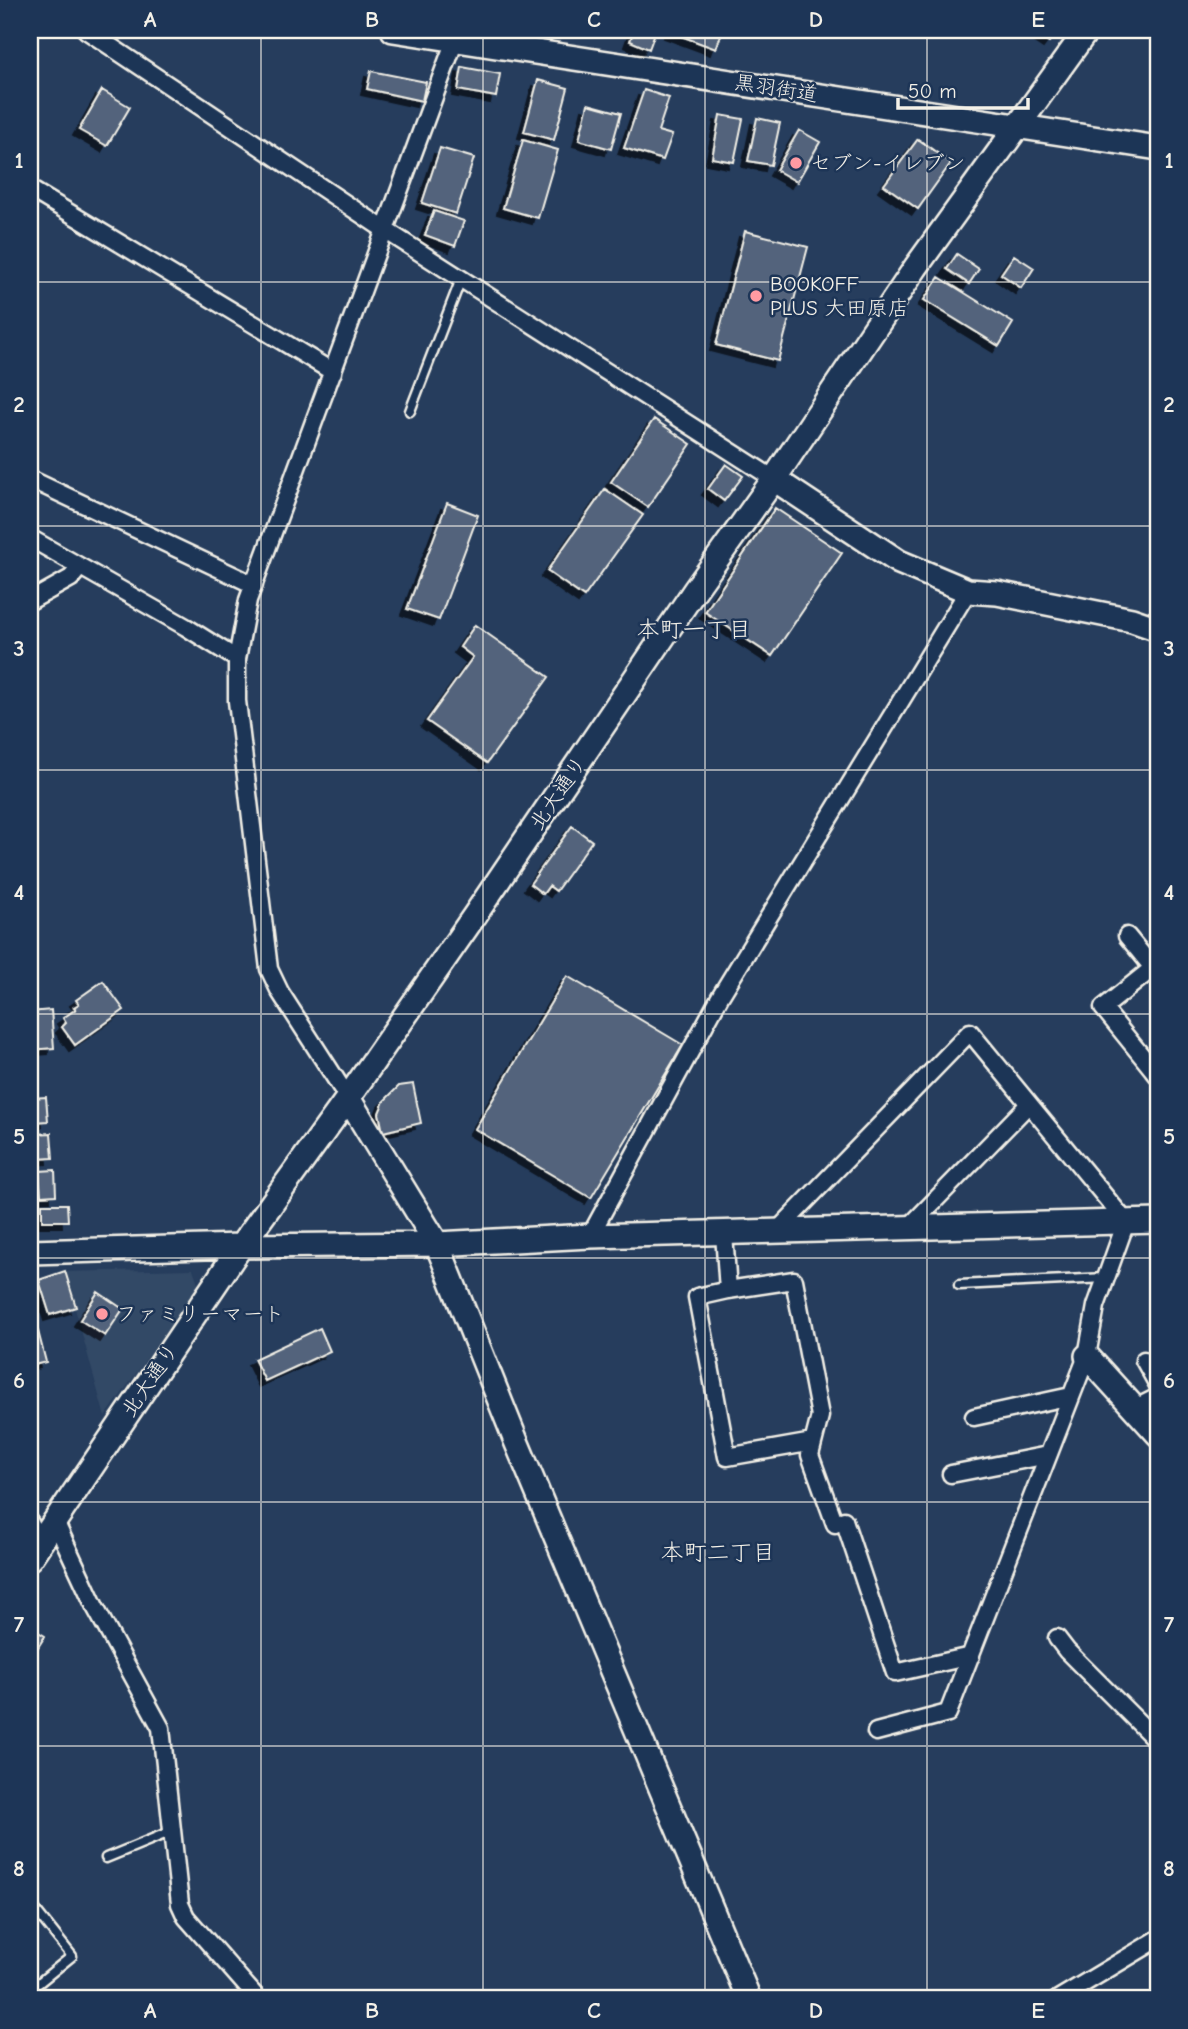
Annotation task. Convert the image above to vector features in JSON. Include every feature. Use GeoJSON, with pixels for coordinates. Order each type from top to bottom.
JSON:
{"type":"FeatureCollection","features":[{"type":"Feature","properties":{"kind":"street"},"geometry":{"type":"LineString","coordinates":[[86,30],[385,230],[899,562],[968,591],[997,593],[1132,620],[1158,629]]}},
{"type":"Feature","properties":{"kind":"street","name":"黒羽街道"},"geometry":{"type":"LineString","coordinates":[[393,30],[457,35],[1158,148]]}},
{"type":"Feature","properties":{"kind":"street","name":"北大通り"},"geometry":{"type":"LineString","coordinates":[[33,1541],[55,1521],[241,1246],[475,915],[695,590],[774,479],[915,267],[1087,30]]}},
{"type":"Feature","properties":{"kind":"street"},"geometry":{"type":"LineString","coordinates":[[457,35],[248,600],[237,659],[237,701],[269,970],[280,992],[437,1244],[516,1441],[749,1999]]}},
{"type":"Feature","properties":{"kind":"street"},"geometry":{"type":"LineString","coordinates":[[30,189],[333,372]]}},
{"type":"Feature","properties":{"kind":"street"},"geometry":{"type":"LineString","coordinates":[[30,479],[254,585]]}},
{"type":"Feature","properties":{"kind":"street"},"geometry":{"type":"LineString","coordinates":[[30,538],[237,659]]}},
{"type":"Feature","properties":{"kind":"street"},"geometry":{"type":"LineString","coordinates":[[30,601],[71,578],[80,567]]}},
{"type":"Feature","properties":{"kind":"street"},"geometry":{"type":"LineString","coordinates":[[590,1236],[721,995],[968,591]]}},
{"type":"Feature","properties":{"kind":"street"},"geometry":{"type":"LineString","coordinates":[[1127,936],[1156,971],[1103,1008],[1158,1076]]}},
{"type":"Feature","properties":{"kind":"street"},"geometry":{"type":"LineString","coordinates":[[775,1233],[970,1031],[1126,1222]]}},
{"type":"Feature","properties":{"kind":"street"},"geometry":{"type":"LineString","coordinates":[[907,1228],[1030,1104]]}},
{"type":"Feature","properties":{"kind":"street"},"geometry":{"type":"LineString","coordinates":[[30,1246],[437,1244],[590,1236],[1158,1221]]}},
{"type":"Feature","properties":{"kind":"street"},"geometry":{"type":"LineString","coordinates":[[876,1732],[948,1713],[1087,1356],[1096,1306],[1126,1222]]}},
{"type":"Feature","properties":{"kind":"street"},"geometry":{"type":"LineString","coordinates":[[724,1234],[728,1290]]}},
{"type":"Feature","properties":{"kind":"street"},"geometry":{"type":"LineString","coordinates":[[813,1442],[727,1458],[696,1297],[794,1280],[820,1416],[810,1455],[835,1524],[844,1520],[895,1673],[971,1656]]}},
{"type":"Feature","properties":{"kind":"street"},"geometry":{"type":"LineString","coordinates":[[1087,1356],[1158,1434]]}},
{"type":"Feature","properties":{"kind":"street"},"geometry":{"type":"LineString","coordinates":[[1144,1360],[1158,1385]]}},
{"type":"Feature","properties":{"kind":"street"},"geometry":{"type":"LineString","coordinates":[[974,1417],[1071,1396]]}},
{"type":"Feature","properties":{"kind":"street"},"geometry":{"type":"LineString","coordinates":[[1133,1409],[1158,1397]]}},
{"type":"Feature","properties":{"kind":"street"},"geometry":{"type":"LineString","coordinates":[[951,1474],[1048,1455]]}},
{"type":"Feature","properties":{"kind":"street"},"geometry":{"type":"LineString","coordinates":[[55,1521],[95,1606],[161,1728],[180,1904],[186,1917],[258,1999]]}},
{"type":"Feature","properties":{"kind":"street"},"geometry":{"type":"LineString","coordinates":[[1057,1638],[1158,1742]]}},
{"type":"Feature","properties":{"kind":"street"},"geometry":{"type":"LineString","coordinates":[[1058,1999],[1158,1939]]}},
{"type":"Feature","properties":{"kind":"lane"},"geometry":{"type":"LineString","coordinates":[[410,411],[461,279]]}},
{"type":"Feature","properties":{"kind":"lane"},"geometry":{"type":"LineString","coordinates":[[959,1285],[1106,1278]]}},
{"type":"Feature","properties":{"kind":"lane"},"geometry":{"type":"LineString","coordinates":[[106,1858],[172,1832]]}},
{"type":"Feature","properties":{"kind":"lane"},"geometry":{"type":"LineString","coordinates":[[30,1903],[72,1956],[30,1990]]}},
{"type":"Feature","properties":{"kind":"shaded area"},"geometry":{"type":"Polygon","coordinates":[[[193,1269],[199,1286],[105,1417],[65,1272],[193,1269]]]}},
{"type":"Feature","properties":{"kind":"building"},"geometry":{"type":"Polygon","coordinates":[[[634,30],[656,30],[649,49],[630,41],[634,30]]]}},
{"type":"Feature","properties":{"kind":"building"},"geometry":{"type":"Polygon","coordinates":[[[1031,30],[1058,30],[1049,42],[1031,30]]]}},
{"type":"Feature","properties":{"kind":"building"},"geometry":{"type":"Polygon","coordinates":[[[670,32],[722,32],[716,49],[670,32]]]}},
{"type":"Feature","properties":{"kind":"building"},"geometry":{"type":"Polygon","coordinates":[[[462,67],[500,74],[496,97],[458,90],[462,67]]]}},
{"type":"Feature","properties":{"kind":"building"},"geometry":{"type":"Polygon","coordinates":[[[371,71],[426,82],[422,101],[367,89],[371,71]]]}},
{"type":"Feature","properties":{"kind":"building"},"geometry":{"type":"Polygon","coordinates":[[[538,80],[568,88],[554,140],[524,132],[538,80]]]}},
{"type":"Feature","properties":{"kind":"building"},"geometry":{"type":"Polygon","coordinates":[[[102,90],[130,107],[107,146],[79,130],[102,90]]]}},
{"type":"Feature","properties":{"kind":"building"},"geometry":{"type":"Polygon","coordinates":[[[644,90],[669,98],[658,131],[672,135],[663,160],[624,148],[644,90]]]}},
{"type":"Feature","properties":{"kind":"building"},"geometry":{"type":"Polygon","coordinates":[[[588,104],[621,113],[611,149],[579,140],[588,104]]]}},
{"type":"Feature","properties":{"kind":"building"},"geometry":{"type":"Polygon","coordinates":[[[720,115],[743,119],[734,162],[712,158],[720,115]]]}},
{"type":"Feature","properties":{"kind":"building"},"geometry":{"type":"Polygon","coordinates":[[[757,118],[780,123],[771,165],[748,161],[757,118]]]}},
{"type":"Feature","properties":{"kind":"building"},"geometry":{"type":"Polygon","coordinates":[[[799,130],[820,142],[797,182],[776,170],[799,130]]]}},
{"type":"Feature","properties":{"kind":"building"},"geometry":{"type":"Polygon","coordinates":[[[918,139],[951,163],[918,209],[884,185],[918,139]]]}},
{"type":"Feature","properties":{"kind":"building"},"geometry":{"type":"Polygon","coordinates":[[[523,140],[558,150],[538,218],[503,208],[523,140]]]}},
{"type":"Feature","properties":{"kind":"building"},"geometry":{"type":"Polygon","coordinates":[[[440,148],[474,158],[456,214],[422,203],[440,148]]]}},
{"type":"Feature","properties":{"kind":"building"},"geometry":{"type":"Polygon","coordinates":[[[434,211],[464,221],[455,246],[425,235],[434,211]]]}},
{"type":"Feature","properties":{"kind":"building"},"geometry":{"type":"Polygon","coordinates":[[[745,231],[808,247],[778,361],[716,345],[745,231]]]}},
{"type":"Feature","properties":{"kind":"building"},"geometry":{"type":"Polygon","coordinates":[[[957,254],[979,269],[969,284],[947,269],[957,254]]]}},
{"type":"Feature","properties":{"kind":"building"},"geometry":{"type":"Polygon","coordinates":[[[1014,255],[1034,268],[1021,288],[1001,274],[1014,255]]]}},
{"type":"Feature","properties":{"kind":"building"},"geometry":{"type":"Polygon","coordinates":[[[939,277],[1013,323],[999,346],[924,300],[939,277]]]}},
{"type":"Feature","properties":{"kind":"building"},"geometry":{"type":"Polygon","coordinates":[[[654,419],[691,444],[648,507],[611,482],[654,419]]]}},
{"type":"Feature","properties":{"kind":"building"},"geometry":{"type":"Polygon","coordinates":[[[726,464],[743,476],[724,501],[708,489],[726,464]]]}},
{"type":"Feature","properties":{"kind":"building"},"geometry":{"type":"Polygon","coordinates":[[[605,489],[643,515],[584,597],[547,571],[605,489]]]}},
{"type":"Feature","properties":{"kind":"building"},"geometry":{"type":"Polygon","coordinates":[[[447,503],[478,515],[439,620],[407,609],[447,503]]]}},
{"type":"Feature","properties":{"kind":"building"},"geometry":{"type":"Polygon","coordinates":[[[775,508],[842,553],[772,656],[705,612],[775,508]]]}},
{"type":"Feature","properties":{"kind":"building"},"geometry":{"type":"Polygon","coordinates":[[[475,625],[549,677],[487,763],[427,721],[473,657],[460,647],[475,625]]]}},
{"type":"Feature","properties":{"kind":"building"},"geometry":{"type":"Polygon","coordinates":[[[572,826],[592,841],[556,891],[549,886],[543,894],[530,884],[572,826]]]}},
{"type":"Feature","properties":{"kind":"building"},"geometry":{"type":"Polygon","coordinates":[[[567,976],[683,1045],[591,1198],[475,1129],[567,976]]]}},
{"type":"Feature","properties":{"kind":"building"},"geometry":{"type":"Polygon","coordinates":[[[103,981],[124,1010],[75,1045],[62,1027],[66,1023],[63,1018],[76,1009],[74,1007],[79,1004],[76,1000],[103,981]]]}},
{"type":"Feature","properties":{"kind":"building"},"geometry":{"type":"Polygon","coordinates":[[[51,1010],[54,1048],[30,1050],[30,1012],[51,1010]]]}},
{"type":"Feature","properties":{"kind":"building"},"geometry":{"type":"Polygon","coordinates":[[[30,1062],[36,1062],[37,1086],[30,1087],[30,1062]]]}},
{"type":"Feature","properties":{"kind":"building"},"geometry":{"type":"Polygon","coordinates":[[[413,1084],[421,1123],[383,1132],[379,1113],[384,1101],[399,1086],[413,1084]]]}},
{"type":"Feature","properties":{"kind":"building"},"geometry":{"type":"Polygon","coordinates":[[[46,1097],[48,1121],[33,1122],[31,1098],[46,1097]]]}},
{"type":"Feature","properties":{"kind":"building"},"geometry":{"type":"Polygon","coordinates":[[[51,1133],[53,1158],[37,1159],[35,1134],[51,1133]]]}},
{"type":"Feature","properties":{"kind":"building"},"geometry":{"type":"Polygon","coordinates":[[[55,1170],[56,1195],[41,1196],[39,1171],[55,1170]]]}},
{"type":"Feature","properties":{"kind":"building"},"geometry":{"type":"Polygon","coordinates":[[[42,1204],[67,1204],[68,1221],[42,1221],[42,1204]]]}},
{"type":"Feature","properties":{"kind":"building"},"geometry":{"type":"Polygon","coordinates":[[[65,1271],[76,1307],[50,1315],[39,1280],[65,1271]]]}},
{"type":"Feature","properties":{"kind":"building","name":"ファミリーマート"},"geometry":{"type":"Polygon","coordinates":[[[98,1292],[123,1309],[105,1336],[80,1320],[98,1292]]]}},
{"type":"Feature","properties":{"kind":"building"},"geometry":{"type":"Polygon","coordinates":[[[30,1300],[46,1362],[30,1366],[30,1300]]]}},
{"type":"Feature","properties":{"kind":"building"},"geometry":{"type":"Polygon","coordinates":[[[320,1328],[330,1351],[265,1381],[254,1359],[320,1328]]]}},
{"type":"Feature","properties":{"kind":"building"},"geometry":{"type":"Polygon","coordinates":[[[30,1627],[45,1636],[30,1660],[30,1627]]]}},
{"type":"Feature","properties":{"kind":"place","name":"セブン-イレブン"},"geometry":{"type":"Point","coordinates":[796,163]}},
{"type":"Feature","properties":{"kind":"place","name":"BOOKOFF PLUS 大田原店"},"geometry":{"type":"Point","coordinates":[756,296]}},
{"type":"Feature","properties":{"kind":"place","name":"ファミリーマート"},"geometry":{"type":"Point","coordinates":[102,1314]}},
{"type":"Feature","properties":{"kind":"district","name":"本町一丁目"},"geometry":{"type":"Point","coordinates":[694,629]}},
{"type":"Feature","properties":{"kind":"district","name":"本町二丁目"},"geometry":{"type":"Point","coordinates":[718,1552]}}]}
